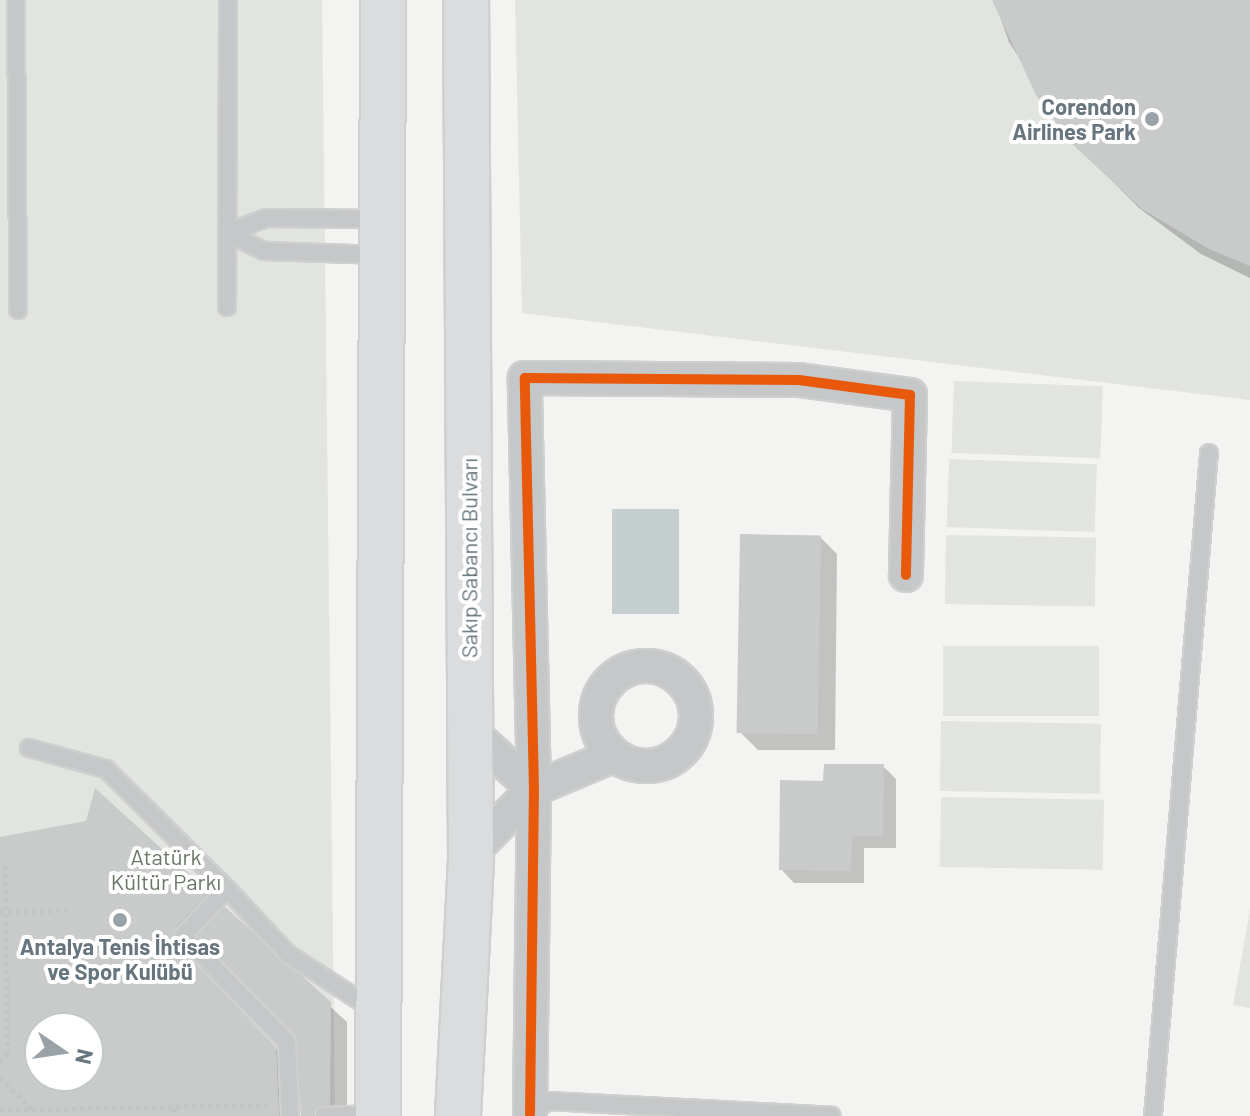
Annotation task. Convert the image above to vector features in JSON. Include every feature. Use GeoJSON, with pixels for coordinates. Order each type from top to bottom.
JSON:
{"type":"FeatureCollection","features":[{"type":"Feature","properties":{"kind":"main road"},"geometry":{"type":"LineString","coordinates":[[378,1115],[382,1015],[383,0]]}},
{"type":"Feature","properties":{"kind":"main road","name":"Sakıp Sabancı Bulvarı"},"geometry":{"type":"LineString","coordinates":[[458,1116],[471,853],[466,0]]}},
{"type":"Feature","properties":{"kind":"street"},"geometry":{"type":"LineString","coordinates":[[528,1115],[534,789],[525,378],[799,380],[910,395],[906,575]]}},
{"type":"Feature","properties":{"kind":"street"},"geometry":{"type":"LineString","coordinates":[[470,731],[534,789]]}},
{"type":"Feature","properties":{"kind":"street"},"geometry":{"type":"LineString","coordinates":[[471,853],[534,789],[612,756]]}},
{"type":"Feature","properties":{"kind":"lane"},"geometry":{"type":"LineString","coordinates":[[16,2],[18,310]]}},
{"type":"Feature","properties":{"kind":"lane"},"geometry":{"type":"LineString","coordinates":[[227,307],[228,5]]}},
{"type":"Feature","properties":{"kind":"lane"},"geometry":{"type":"LineString","coordinates":[[227,233],[266,218],[382,237]]}},
{"type":"Feature","properties":{"kind":"lane"},"geometry":{"type":"LineString","coordinates":[[227,233],[264,251],[382,237]]}},
{"type":"Feature","properties":{"kind":"lane"},"geometry":{"type":"LineString","coordinates":[[1153,1116],[1209,453]]}},
{"type":"Feature","properties":{"kind":"lane"},"geometry":{"type":"LineString","coordinates":[[29,748],[106,769],[288,954],[382,1015]]}},
{"type":"Feature","properties":{"kind":"lane"},"geometry":{"type":"LineString","coordinates":[[227,889],[183,936],[287,1042],[290,1110]]}},
{"type":"Feature","properties":{"kind":"lane"},"geometry":{"type":"LineString","coordinates":[[528,1115],[548,1101],[832,1116]]}},
{"type":"Feature","properties":{"kind":"lane"},"geometry":{"type":"LineString","coordinates":[[324,1116],[378,1115]]}},
{"type":"Feature","properties":{"kind":"path"},"geometry":{"type":"LineString","coordinates":[[0,1062],[8,1053],[3,912],[5,863]]}},
{"type":"Feature","properties":{"kind":"path"},"geometry":{"type":"LineString","coordinates":[[3,912],[70,910]]}},
{"type":"Feature","properties":{"kind":"path"},"geometry":{"type":"LineString","coordinates":[[0,1040],[8,1040]]}},
{"type":"Feature","properties":{"kind":"path"},"geometry":{"type":"LineString","coordinates":[[0,1078],[34,1110]]}},
{"type":"Feature","properties":{"kind":"path"},"geometry":{"type":"LineString","coordinates":[[174,1108],[174,1116]]}},
{"type":"Feature","properties":{"kind":"path"},"geometry":{"type":"LineString","coordinates":[[0,1110],[290,1110]]}},
{"type":"Feature","properties":{"kind":"green space","name":"Atatürk Kültür Parkı"},"geometry":{"type":"Polygon","coordinates":[[[0,0],[322,0],[335,1116],[0,1116],[0,0]]]}},
{"type":"Feature","properties":{"kind":"green space"},"geometry":{"type":"Polygon","coordinates":[[[515,0],[1250,0],[1250,400],[522,313],[515,0]]]}},
{"type":"Feature","properties":{"kind":"green space"},"geometry":{"type":"Polygon","coordinates":[[[954,381],[1103,386],[1100,458],[951,453],[954,381]]]}},
{"type":"Feature","properties":{"kind":"green space"},"geometry":{"type":"Polygon","coordinates":[[[949,459],[1097,464],[1095,532],[947,527],[949,459]]]}},
{"type":"Feature","properties":{"kind":"green space"},"geometry":{"type":"Polygon","coordinates":[[[946,535],[1096,538],[1095,607],[945,604],[946,535]]]}},
{"type":"Feature","properties":{"kind":"green space"},"geometry":{"type":"Polygon","coordinates":[[[943,646],[1099,646],[1099,716],[943,716],[943,646]]]}},
{"type":"Feature","properties":{"kind":"green space"},"geometry":{"type":"Polygon","coordinates":[[[941,721],[1101,724],[1100,794],[940,791],[941,721]]]}},
{"type":"Feature","properties":{"kind":"green space"},"geometry":{"type":"Polygon","coordinates":[[[941,797],[1104,800],[1103,870],[940,867],[941,797]]]}},
{"type":"Feature","properties":{"kind":"green space"},"geometry":{"type":"Polygon","coordinates":[[[1250,910],[1250,1008],[1233,1005],[1250,910]]]}},
{"type":"Feature","properties":{"kind":"shaded area"},"geometry":{"type":"Polygon","coordinates":[[[612,509],[679,509],[679,614],[612,614],[612,509]]]}},
{"type":"Feature","properties":{"kind":"building","name":"Corendon Airlines Park"},"geometry":{"type":"Polygon","coordinates":[[[992,0],[1250,0],[1250,266],[1209,249],[1142,209],[1071,143],[1036,95],[992,0]]]}},
{"type":"Feature","properties":{"kind":"building"},"geometry":{"type":"Polygon","coordinates":[[[740,534],[821,535],[818,734],[737,733],[740,534]]]}},
{"type":"Feature","properties":{"kind":"building"},"geometry":{"type":"Polygon","coordinates":[[[824,764],[884,764],[883,836],[852,836],[851,871],[779,870],[780,780],[823,781],[824,764]]]}},
{"type":"Feature","properties":{"kind":"building","name":"Antalya Tenis İhtisas ve Spor Kulübü"},"geometry":{"type":"Polygon","coordinates":[[[95,788],[209,892],[175,928],[173,940],[276,1047],[279,1116],[0,1116],[0,837],[86,821],[95,788]]]}},
{"type":"Feature","properties":{"kind":"building"},"geometry":{"type":"Polygon","coordinates":[[[225,907],[331,1002],[330,1105],[318,1107],[313,1116],[301,1116],[295,1035],[198,936],[225,907]]]}},
{"type":"Feature","properties":{"kind":"cycle path"},"geometry":{"type":"LineString","coordinates":[[530,1114],[534,789],[525,378],[799,380],[910,395],[906,575]]}},
{"type":"Feature","properties":{"kind":"place","name":"Corendon Airlines Park"},"geometry":{"type":"Point","coordinates":[1152,119]}},
{"type":"Feature","properties":{"kind":"place","name":"Antalya Tenis İhtisas ve Spor Kulübü"},"geometry":{"type":"Point","coordinates":[120,920]}}]}
